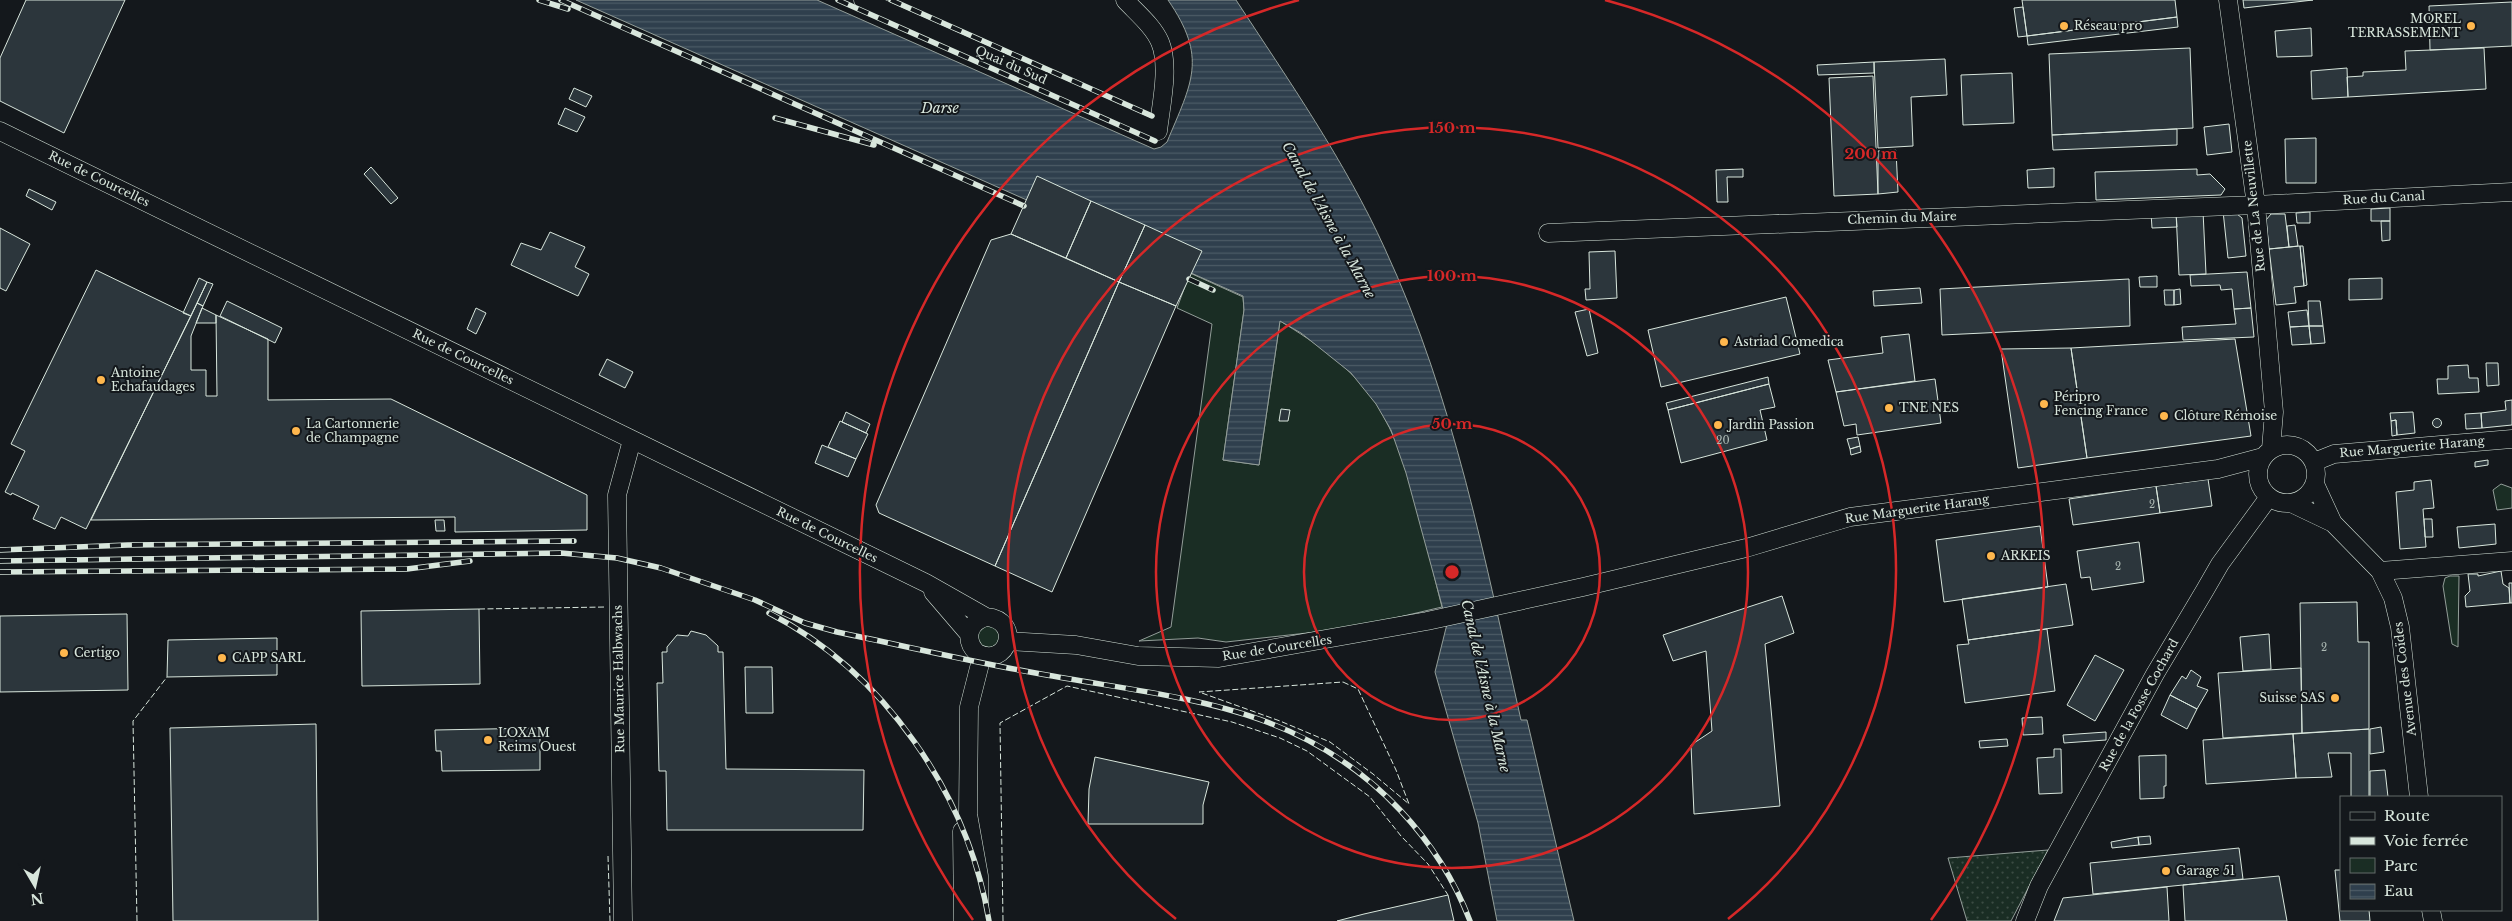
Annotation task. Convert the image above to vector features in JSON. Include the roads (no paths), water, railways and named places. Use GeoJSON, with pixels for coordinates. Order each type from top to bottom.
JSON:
{"type":"FeatureCollection","features":[{"type":"Feature","properties":{"kind":"street","name":"Quai du Sud"},"geometry":{"type":"LineString","coordinates":[[863,0],[1158,130],[1165,74],[1160,42],[1126,0]]}},
{"type":"Feature","properties":{"kind":"street","name":"Rue de La Neuvillette"},"geometry":{"type":"LineString","coordinates":[[2228,0],[2256,204],[2274,412],[2267,453]]}},
{"type":"Feature","properties":{"kind":"street","name":"Rue de Courcelles"},"geometry":{"type":"LineString","coordinates":[[0,131],[926,583],[986,617],[1001,622],[1007,630],[1008,641],[1076,645],[1138,656],[1219,658],[1427,621]]}},
{"type":"Feature","properties":{"kind":"street","name":"Rue du Canal"},"geometry":{"type":"LineString","coordinates":[[2256,204],[2512,192]]}},
{"type":"Feature","properties":{"kind":"street","name":"Chemin du Maire"},"geometry":{"type":"LineString","coordinates":[[1548,233],[2256,204]]}},
{"type":"Feature","properties":{"kind":"street","name":"Rue de La Neuvillette"},"geometry":{"type":"LineString","coordinates":[[2274,412],[2296,446]]}},
{"type":"Feature","properties":{"kind":"street","name":"Rue Marguerite Harang"},"geometry":{"type":"LineString","coordinates":[[2314,462],[2334,454],[2512,439]]}},
{"type":"Feature","properties":{"kind":"street","name":"Rue Maurice Halbwachs"},"geometry":{"type":"LineString","coordinates":[[623,921],[617,495],[632,440]]}},
{"type":"Feature","properties":{"kind":"street"},"geometry":{"type":"LineString","coordinates":[[2287,444],[2303,449],[2314,462],[2315,484],[2305,496],[2291,503],[2279,502],[2264,491],[2220,469],[2287,444]]}},
{"type":"Feature","properties":{"kind":"street"},"geometry":{"type":"LineString","coordinates":[[2264,491],[2257,475],[2267,453]]}},
{"type":"Feature","properties":{"kind":"street","name":"Rue Marguerite Harang"},"geometry":{"type":"LineString","coordinates":[[1427,621],[1746,548],[1850,517],[2220,469]]}},
{"type":"Feature","properties":{"kind":"street","name":"Avenue des Coïdes"},"geometry":{"type":"LineString","coordinates":[[2315,484],[2333,523],[2380,571],[2393,598],[2400,627],[2419,796]]}},
{"type":"Feature","properties":{"kind":"street","name":"Rue de la Fosse Cochard"},"geometry":{"type":"LineString","coordinates":[[2024,921],[2039,886],[2155,674],[2264,491]]}},
{"type":"Feature","properties":{"kind":"street","name":"Avenue des Coïdes"},"geometry":{"type":"LineString","coordinates":[[2291,503],[2333,523]]}},
{"type":"Feature","properties":{"kind":"street"},"geometry":{"type":"LineString","coordinates":[[2380,571],[2512,561]]}},
{"type":"Feature","properties":{"kind":"street","name":"Rue de Courcelles"},"geometry":{"type":"LineString","coordinates":[[926,583],[969,634],[970,644],[982,656]]}},
{"type":"Feature","properties":{"kind":"street"},"geometry":{"type":"LineString","coordinates":[[969,634],[975,622],[986,617]]}},
{"type":"Feature","properties":{"kind":"street"},"geometry":{"type":"LineString","coordinates":[[979,921],[979,876],[968,814],[970,707],[982,656],[995,656],[1005,647],[1008,641]]}},
{"type":"Feature","properties":{"kind":"street"},"geometry":{"type":"LineString","coordinates":[[964,921],[962,831],[968,814]]}},
{"type":"Feature","properties":{"kind":"water"},"geometry":{"type":"Polygon","coordinates":[[[576,0],[817,0],[1154,149],[1161,147],[1167,142],[1189,86],[1192,70],[1192,55],[1188,38],[1168,0],[1236,0],[1296,91],[1352,184],[1385,249],[1409,305],[1449,421],[1465,480],[1521,720],[1527,720],[1574,921],[1497,921],[1478,823],[1435,672],[1447,624],[1406,473],[1391,430],[1376,404],[1351,373],[1301,333],[1280,321],[1259,465],[1223,460],[1244,310],[1243,296],[576,0]]]}},
{"type":"Feature","properties":{"kind":"railway"},"geometry":{"type":"LineString","coordinates":[[539,0],[568,9]]}},
{"type":"Feature","properties":{"kind":"railway"},"geometry":{"type":"LineString","coordinates":[[561,0],[1024,206]]}},
{"type":"Feature","properties":{"kind":"railway"},"geometry":{"type":"LineString","coordinates":[[838,0],[1155,141]]}},
{"type":"Feature","properties":{"kind":"railway"},"geometry":{"type":"LineString","coordinates":[[891,0],[1152,116]]}},
{"type":"Feature","properties":{"kind":"railway"},"geometry":{"type":"LineString","coordinates":[[775,118],[874,145]]}},
{"type":"Feature","properties":{"kind":"railway"},"geometry":{"type":"LineString","coordinates":[[1189,279],[1213,290]]}},
{"type":"Feature","properties":{"kind":"railway"},"geometry":{"type":"LineString","coordinates":[[0,550],[128,545],[574,541]]}},
{"type":"Feature","properties":{"kind":"railway"},"geometry":{"type":"LineString","coordinates":[[0,561],[561,553],[617,558],[661,568],[755,600],[805,623],[837,632],[1015,669],[1187,700],[1233,711],[1277,726],[1320,747],[1361,774],[1400,810],[1422,835],[1441,862],[1457,891],[1470,921]]}},
{"type":"Feature","properties":{"kind":"railway"},"geometry":{"type":"LineString","coordinates":[[0,572],[407,569],[470,561]]}},
{"type":"Feature","properties":{"kind":"railway"},"geometry":{"type":"LineString","coordinates":[[769,613],[811,638],[849,668],[884,703],[914,742],[940,783],[962,828],[978,874],[989,921]]}},
{"type":"Feature","properties":{"kind":"place","name":"Réseau pro"},"geometry":{"type":"Point","coordinates":[2064,26]}},
{"type":"Feature","properties":{"kind":"place","name":"MOREL TERRASSEMENT"},"geometry":{"type":"Point","coordinates":[2471,26]}},
{"type":"Feature","properties":{"kind":"place","name":"Astriad Comedica"},"geometry":{"type":"Point","coordinates":[1724,342]}},
{"type":"Feature","properties":{"kind":"place","name":"Antoine Echafaudages"},"geometry":{"type":"Point","coordinates":[101,380]}},
{"type":"Feature","properties":{"kind":"place","name":"Péripro Fencing France"},"geometry":{"type":"Point","coordinates":[2044,404]}},
{"type":"Feature","properties":{"kind":"place","name":"TNE NES"},"geometry":{"type":"Point","coordinates":[1889,408]}},
{"type":"Feature","properties":{"kind":"place","name":"Clôture Rémoise"},"geometry":{"type":"Point","coordinates":[2164,416]}},
{"type":"Feature","properties":{"kind":"place","name":"Jardin Passion"},"geometry":{"type":"Point","coordinates":[1718,425]}},
{"type":"Feature","properties":{"kind":"place","name":"La Cartonnerie de Champagne"},"geometry":{"type":"Point","coordinates":[296,431]}},
{"type":"Feature","properties":{"kind":"place","name":"ARKEIS"},"geometry":{"type":"Point","coordinates":[1991,556]}},
{"type":"Feature","properties":{"kind":"place","name":"Certigo"},"geometry":{"type":"Point","coordinates":[64,653]}},
{"type":"Feature","properties":{"kind":"place","name":"CAPP SARL"},"geometry":{"type":"Point","coordinates":[222,658]}},
{"type":"Feature","properties":{"kind":"place","name":"Suisse SAS"},"geometry":{"type":"Point","coordinates":[2335,698]}},
{"type":"Feature","properties":{"kind":"place","name":"LOXAM Reims Ouest"},"geometry":{"type":"Point","coordinates":[488,740]}},
{"type":"Feature","properties":{"kind":"place","name":"Garage 51"},"geometry":{"type":"Point","coordinates":[2166,871]}},
{"type":"Feature","properties":{"kind":"water label","name":"Darse"},"geometry":{"type":"Point","coordinates":[940,108]}},
{"type":"Feature","properties":{"kind":"water label","name":"Canal de l'Aisne à la Marne"},"geometry":{"type":"Point","coordinates":[1329,220]}},
{"type":"Feature","properties":{"kind":"water label","name":"Canal de l'Aisne à la Marne"},"geometry":{"type":"Point","coordinates":[1486,686]}}]}
